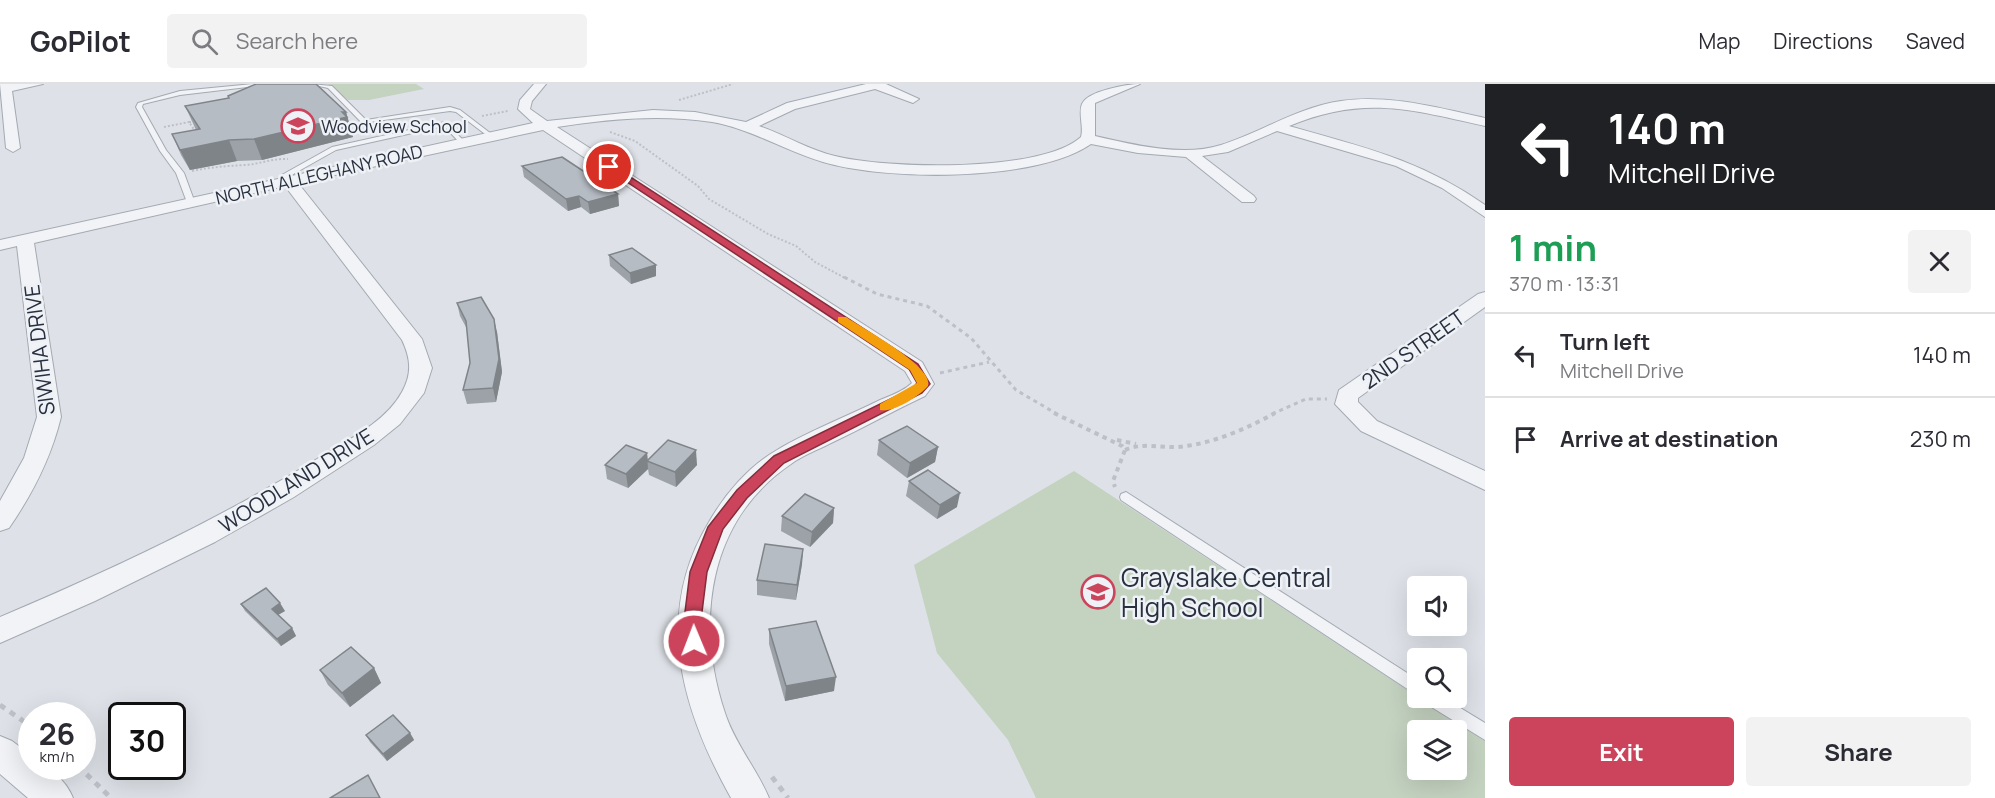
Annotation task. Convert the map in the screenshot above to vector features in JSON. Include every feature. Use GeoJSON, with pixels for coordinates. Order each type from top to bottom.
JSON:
{"type":"FeatureCollection","features":[{"type":"Feature","properties":{"kind":"street"},"geometry":{"type":"LineString","coordinates":[[13,148],[5,86],[37,84]]}},
{"type":"Feature","properties":{"kind":"street"},"geometry":{"type":"LineString","coordinates":[[540,84],[526,100],[524,109],[914,367],[922,380],[917,391],[779,459],[742,494],[716,527],[699,572],[692,620],[695,662],[708,713],[724,749],[751,798]]}},
{"type":"Feature","properties":{"kind":"street"},"geometry":{"type":"LineString","coordinates":[[1134,84],[1091,100],[1087,105],[1090,133],[1088,139],[1152,152],[1191,154],[1223,149],[1331,106],[1364,103],[1418,108],[1485,122]]}},
{"type":"Feature","properties":{"kind":"street"},"geometry":{"type":"LineString","coordinates":[[748,126],[791,106],[877,85],[913,99]]}},
{"type":"Feature","properties":{"kind":"street","name":"NORTH ALLEGHANY ROAD"},"geometry":{"type":"LineString","coordinates":[[0,245],[490,136],[604,116],[651,114],[712,118],[748,126],[827,158],[879,168],[908,170],[1029,161],[1061,154],[1088,139]]}},
{"type":"Feature","properties":{"kind":"street"},"geometry":{"type":"LineString","coordinates":[[1279,127],[1409,166],[1447,185],[1485,212]]}},
{"type":"Feature","properties":{"kind":"street"},"geometry":{"type":"LineString","coordinates":[[1191,154],[1248,200]]}},
{"type":"Feature","properties":{"kind":"street","name":"WOODLAND DRIVE"},"geometry":{"type":"LineString","coordinates":[[0,630],[130,574],[269,501],[377,432],[405,404],[420,377],[419,353],[412,339],[289,182]]}},
{"type":"Feature","properties":{"kind":"street","name":"SIWIHA DRIVE"},"geometry":{"type":"LineString","coordinates":[[0,521],[21,490],[44,440],[49,417],[25,240]]}},
{"type":"Feature","properties":{"kind":"street","name":"2ND STREET"},"geometry":{"type":"LineString","coordinates":[[1334,400],[1347,395],[1485,298]]}},
{"type":"Feature","properties":{"kind":"street"},"geometry":{"type":"LineString","coordinates":[[1334,400],[1370,426],[1485,481]]}},
{"type":"Feature","properties":{"kind":"street"},"geometry":{"type":"LineString","coordinates":[[0,752],[55,798]]}},
{"type":"Feature","properties":{"kind":"lane"},"geometry":{"type":"LineString","coordinates":[[190,203],[180,173],[139,107],[149,100],[180,93],[271,84]]}},
{"type":"Feature","properties":{"kind":"lane"},"geometry":{"type":"LineString","coordinates":[[313,84],[330,87],[364,122],[450,109],[458,111],[490,136]]}},
{"type":"Feature","properties":{"kind":"lane"},"geometry":{"type":"LineString","coordinates":[[289,182],[284,176],[334,148],[444,124],[462,142]]}},
{"type":"Feature","properties":{"kind":"lane"},"geometry":{"type":"LineString","coordinates":[[1126,498],[1407,682]]}},
{"type":"Feature","properties":{"kind":"lane"},"geometry":{"type":"LineString","coordinates":[[1447,708],[1485,732]]}},
{"type":"Feature","properties":{"kind":"path"},"geometry":{"type":"LineString","coordinates":[[151,129],[201,121]]}},
{"type":"Feature","properties":{"kind":"path"},"geometry":{"type":"LineString","coordinates":[[189,122],[199,137]]}},
{"type":"Feature","properties":{"kind":"path"},"geometry":{"type":"LineString","coordinates":[[603,130],[635,141],[698,186],[709,199],[726,206],[768,234],[796,246],[823,266],[877,294],[927,306],[970,338],[1009,384],[1027,397],[1111,438],[1143,445],[1187,447],[1246,427],[1301,401],[1320,397],[1334,400]]}},
{"type":"Feature","properties":{"kind":"path"},"geometry":{"type":"LineString","coordinates":[[922,380],[934,374],[989,362]]}},
{"type":"Feature","properties":{"kind":"path"},"geometry":{"type":"LineString","coordinates":[[1111,438],[1125,450]]}},
{"type":"Feature","properties":{"kind":"path"},"geometry":{"type":"LineString","coordinates":[[1125,450],[1143,445]]}},
{"type":"Feature","properties":{"kind":"path"},"geometry":{"type":"LineString","coordinates":[[1125,450],[1113,481],[1118,491],[1126,498]]}},
{"type":"Feature","properties":{"kind":"path"},"geometry":{"type":"LineString","coordinates":[[0,705],[18,717]]}},
{"type":"Feature","properties":{"kind":"path"},"geometry":{"type":"LineString","coordinates":[[92,780],[111,798]]}},
{"type":"Feature","properties":{"kind":"green space"},"geometry":{"type":"Polygon","coordinates":[[[328,84],[416,84],[424,89],[369,100],[348,100],[328,84]]]}},
{"type":"Feature","properties":{"kind":"green space","name":"Grayslake Central High School"},"geometry":{"type":"Polygon","coordinates":[[[1074,471],[1407,690],[1407,708],[1435,708],[1453,720],[1407,720],[1407,780],[1467,780],[1467,729],[1485,741],[1485,798],[1036,798],[1008,740],[937,653],[914,565],[1074,471]]]}},
{"type":"Feature","properties":{"kind":"building"},"geometry":{"type":"Polygon","coordinates":[[[256,84],[316,84],[346,112],[342,112],[347,117],[254,139],[229,140],[180,150],[172,134],[200,129],[185,106],[229,98],[228,96],[256,84]]]}},
{"type":"Feature","properties":{"kind":"building"},"geometry":{"type":"Polygon","coordinates":[[[562,157],[618,194],[588,202],[579,196],[566,199],[522,166],[562,157]]]}},
{"type":"Feature","properties":{"kind":"building"},"geometry":{"type":"Polygon","coordinates":[[[632,248],[656,265],[630,273],[609,255],[632,248]]]}},
{"type":"Feature","properties":{"kind":"building"},"geometry":{"type":"Polygon","coordinates":[[[481,297],[494,319],[499,359],[493,388],[463,390],[470,363],[466,321],[457,303],[481,297]]]}},
{"type":"Feature","properties":{"kind":"building"},"geometry":{"type":"Polygon","coordinates":[[[907,426],[938,447],[910,463],[879,440],[907,426]]]}},
{"type":"Feature","properties":{"kind":"building"},"geometry":{"type":"Polygon","coordinates":[[[668,440],[696,450],[675,472],[647,461],[668,440]]]}},
{"type":"Feature","properties":{"kind":"building"},"geometry":{"type":"Polygon","coordinates":[[[626,445],[647,453],[626,474],[605,465],[626,445]]]}},
{"type":"Feature","properties":{"kind":"building"},"geometry":{"type":"Polygon","coordinates":[[[928,470],[960,493],[940,505],[909,481],[928,470]]]}},
{"type":"Feature","properties":{"kind":"building"},"geometry":{"type":"Polygon","coordinates":[[[805,494],[834,508],[812,532],[782,516],[805,494]]]}},
{"type":"Feature","properties":{"kind":"building"},"geometry":{"type":"Polygon","coordinates":[[[765,544],[803,549],[797,585],[757,580],[765,544]]]}},
{"type":"Feature","properties":{"kind":"building"},"geometry":{"type":"Polygon","coordinates":[[[266,588],[280,603],[272,609],[292,628],[277,639],[241,604],[266,588]]]}},
{"type":"Feature","properties":{"kind":"building"},"geometry":{"type":"Polygon","coordinates":[[[816,621],[836,677],[786,686],[769,629],[816,621]]]}},
{"type":"Feature","properties":{"kind":"building"},"geometry":{"type":"Polygon","coordinates":[[[351,647],[374,668],[342,693],[320,670],[351,647]]]}},
{"type":"Feature","properties":{"kind":"building"},"geometry":{"type":"Polygon","coordinates":[[[393,715],[410,733],[383,754],[366,735],[393,715]]]}},
{"type":"Feature","properties":{"kind":"building"},"geometry":{"type":"Polygon","coordinates":[[[368,775],[380,798],[330,798],[368,775]]]}},
{"type":"Feature","properties":{"kind":"slow traffic"},"geometry":{"type":"LineString","coordinates":[[842,320],[914,367],[921,376],[923,384],[917,391],[885,407]]}},
{"type":"Feature","properties":{"kind":"place","name":"Woodview School"},"geometry":{"type":"Point","coordinates":[298,126]}},
{"type":"Feature","properties":{"kind":"place","name":"Grayslake Central High School"},"geometry":{"type":"Point","coordinates":[1098,592]}},
{"type":"Feature","properties":{"kind":"route"},"geometry":{"type":"LineString","coordinates":[[609,167],[914,367],[921,376],[923,384],[917,391],[779,459],[742,494],[716,527],[699,572],[692,620],[694,641]]}}]}
